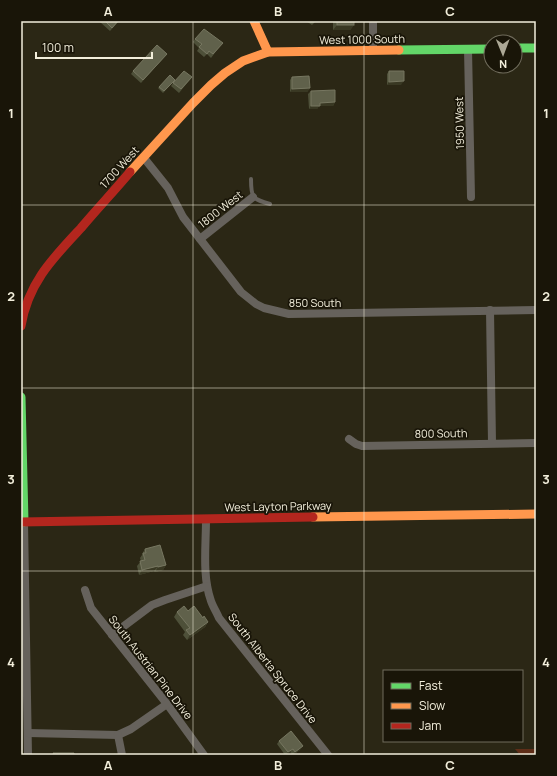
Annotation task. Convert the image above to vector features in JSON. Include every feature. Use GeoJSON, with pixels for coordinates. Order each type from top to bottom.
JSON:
{"type":"FeatureCollection","features":[{"type":"Feature","properties":{"kind":"street"},"geometry":{"type":"LineString","coordinates":[[254,21],[268,52]]}},
{"type":"Feature","properties":{"kind":"street"},"geometry":{"type":"LineString","coordinates":[[372,21],[373,50]]}},
{"type":"Feature","properties":{"kind":"street"},"geometry":{"type":"LineString","coordinates":[[523,48],[536,48]]}},
{"type":"Feature","properties":{"kind":"street","name":"1950 West"},"geometry":{"type":"LineString","coordinates":[[468,49],[471,197]]}},
{"type":"Feature","properties":{"kind":"street","name":"West 1000 South"},"geometry":{"type":"LineString","coordinates":[[268,52],[483,49]]}},
{"type":"Feature","properties":{"kind":"street","name":"1700 West"},"geometry":{"type":"LineString","coordinates":[[21,326],[24,301],[48,265],[144,158],[216,80],[231,68],[268,52]]}},
{"type":"Feature","properties":{"kind":"street","name":"850 South"},"geometry":{"type":"LineString","coordinates":[[144,158],[168,188],[183,217],[241,292],[256,304],[272,311],[288,314],[536,310]]}},
{"type":"Feature","properties":{"kind":"street","name":"1800 West"},"geometry":{"type":"LineString","coordinates":[[200,239],[253,198]]}},
{"type":"Feature","properties":{"kind":"street"},"geometry":{"type":"LineString","coordinates":[[490,310],[492,443]]}},
{"type":"Feature","properties":{"kind":"street"},"geometry":{"type":"LineString","coordinates":[[21,397],[23,620],[28,755]]}},
{"type":"Feature","properties":{"kind":"street","name":"800 South"},"geometry":{"type":"LineString","coordinates":[[349,439],[362,446],[536,443]]}},
{"type":"Feature","properties":{"kind":"street","name":"West Layton Parkway"},"geometry":{"type":"LineString","coordinates":[[23,522],[536,514]]}},
{"type":"Feature","properties":{"kind":"street","name":"South Alberta Spruce Drive"},"geometry":{"type":"LineString","coordinates":[[206,519],[206,573],[207,586],[211,601],[220,618],[328,755]]}},
{"type":"Feature","properties":{"kind":"street"},"geometry":{"type":"LineString","coordinates":[[112,635],[152,605],[207,586]]}},
{"type":"Feature","properties":{"kind":"street","name":"South Austrian Pine Drive"},"geometry":{"type":"LineString","coordinates":[[85,590],[91,608],[167,704],[204,755]]}},
{"type":"Feature","properties":{"kind":"street"},"geometry":{"type":"LineString","coordinates":[[28,733],[118,735],[131,729],[167,704]]}},
{"type":"Feature","properties":{"kind":"street"},"geometry":{"type":"LineString","coordinates":[[118,735],[122,755]]}},
{"type":"Feature","properties":{"kind":"lane"},"geometry":{"type":"LineString","coordinates":[[250,179],[251,194],[253,198],[270,204]]}},
{"type":"Feature","properties":{"kind":"shaded area"},"geometry":{"type":"Polygon","coordinates":[[[515,749],[536,749],[536,755],[520,755],[515,749]]]}},
{"type":"Feature","properties":{"kind":"building"},"geometry":{"type":"Polygon","coordinates":[[[105,21],[118,21],[112,28],[105,21]]]}},
{"type":"Feature","properties":{"kind":"building"},"geometry":{"type":"Polygon","coordinates":[[[337,21],[354,21],[354,25],[337,25],[337,21]]]}},
{"type":"Feature","properties":{"kind":"building"},"geometry":{"type":"Polygon","coordinates":[[[204,29],[223,43],[213,54],[209,51],[207,54],[199,47],[202,44],[195,39],[204,29]]]}},
{"type":"Feature","properties":{"kind":"building"},"geometry":{"type":"Polygon","coordinates":[[[157,45],[167,54],[143,80],[133,71],[157,45]]]}},
{"type":"Feature","properties":{"kind":"building"},"geometry":{"type":"Polygon","coordinates":[[[184,71],[192,77],[181,89],[173,83],[184,71]]]}},
{"type":"Feature","properties":{"kind":"building"},"geometry":{"type":"Polygon","coordinates":[[[389,71],[404,71],[404,81],[389,82],[389,71]]]}},
{"type":"Feature","properties":{"kind":"building"},"geometry":{"type":"Polygon","coordinates":[[[170,75],[175,80],[164,91],[159,87],[170,75]]]}},
{"type":"Feature","properties":{"kind":"building"},"geometry":{"type":"Polygon","coordinates":[[[309,76],[310,88],[292,89],[292,77],[309,76]]]}},
{"type":"Feature","properties":{"kind":"building"},"geometry":{"type":"Polygon","coordinates":[[[335,90],[335,102],[320,103],[320,106],[311,106],[311,91],[335,90]]]}},
{"type":"Feature","properties":{"kind":"building"},"geometry":{"type":"Polygon","coordinates":[[[160,545],[166,565],[142,570],[140,561],[145,560],[143,553],[146,553],[145,549],[160,545]]]}},
{"type":"Feature","properties":{"kind":"building"},"geometry":{"type":"Polygon","coordinates":[[[184,606],[188,611],[194,606],[208,622],[190,635],[186,630],[190,628],[177,612],[184,606]]]}},
{"type":"Feature","properties":{"kind":"building"},"geometry":{"type":"Polygon","coordinates":[[[291,731],[303,746],[295,752],[293,749],[288,752],[279,741],[291,731]]]}},
{"type":"Feature","properties":{"kind":"building"},"geometry":{"type":"Polygon","coordinates":[[[53,753],[74,753],[74,755],[54,755],[53,753]]]}},
{"type":"Feature","properties":{"kind":"traffic: fast"},"geometry":{"type":"LineString","coordinates":[[523,48],[536,48]]}},
{"type":"Feature","properties":{"kind":"traffic: fast"},"geometry":{"type":"LineString","coordinates":[[399,50],[483,49]]}},
{"type":"Feature","properties":{"kind":"traffic: fast"},"geometry":{"type":"LineString","coordinates":[[21,397],[24,522]]}},
{"type":"Feature","properties":{"kind":"traffic: slow"},"geometry":{"type":"LineString","coordinates":[[254,21],[268,52]]}},
{"type":"Feature","properties":{"kind":"traffic: slow"},"geometry":{"type":"LineString","coordinates":[[130,172],[211,85],[243,61],[268,52],[399,50]]}},
{"type":"Feature","properties":{"kind":"traffic: slow"},"geometry":{"type":"LineString","coordinates":[[313,517],[536,514]]}},
{"type":"Feature","properties":{"kind":"traffic: jam"},"geometry":{"type":"LineString","coordinates":[[21,326],[29,297],[43,272],[130,172]]}},
{"type":"Feature","properties":{"kind":"traffic: jam"},"geometry":{"type":"LineString","coordinates":[[21,522],[313,517]]}}]}
